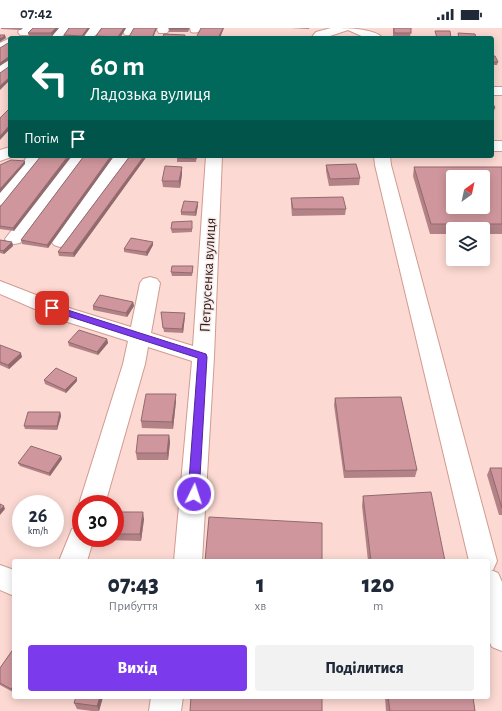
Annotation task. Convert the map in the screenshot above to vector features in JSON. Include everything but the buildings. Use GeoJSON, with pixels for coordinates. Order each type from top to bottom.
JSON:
{"type":"FeatureCollection","features":[{"type":"Feature","properties":{"kind":"street"},"geometry":{"type":"LineString","coordinates":[[319,36],[344,28]]}},
{"type":"Feature","properties":{"kind":"street"},"geometry":{"type":"LineString","coordinates":[[353,28],[371,36]]}},
{"type":"Feature","properties":{"kind":"street"},"geometry":{"type":"LineString","coordinates":[[0,200],[35,158]]}},
{"type":"Feature","properties":{"kind":"street"},"geometry":{"type":"LineString","coordinates":[[14,239],[75,158]]}},
{"type":"Feature","properties":{"kind":"street"},"geometry":{"type":"LineString","coordinates":[[60,241],[121,158]]}},
{"type":"Feature","properties":{"kind":"street","name":"Петрусенка вулиця"},"geometry":{"type":"LineString","coordinates":[[188,559],[203,357],[214,158]]}},
{"type":"Feature","properties":{"kind":"street"},"geometry":{"type":"LineString","coordinates":[[382,158],[483,559]]}},
{"type":"Feature","properties":{"kind":"street"},"geometry":{"type":"LineString","coordinates":[[95,495],[134,364],[150,283]]}},
{"type":"Feature","properties":{"kind":"street"},"geometry":{"type":"LineString","coordinates":[[0,287],[65,314],[203,357]]}},
{"type":"Feature","properties":{"kind":"street"},"geometry":{"type":"LineString","coordinates":[[74,559],[78,547]]}},
{"type":"Feature","properties":{"kind":"street"},"geometry":{"type":"LineString","coordinates":[[0,577],[12,582]]}},
{"type":"Feature","properties":{"kind":"street"},"geometry":{"type":"LineString","coordinates":[[494,594],[502,637]]}},
{"type":"Feature","properties":{"kind":"street"},"geometry":{"type":"LineString","coordinates":[[165,711],[167,699]]}},
{"type":"Feature","properties":{"kind":"route"},"geometry":{"type":"LineString","coordinates":[[52,308],[65,314],[203,357],[194,494]]}}]}
